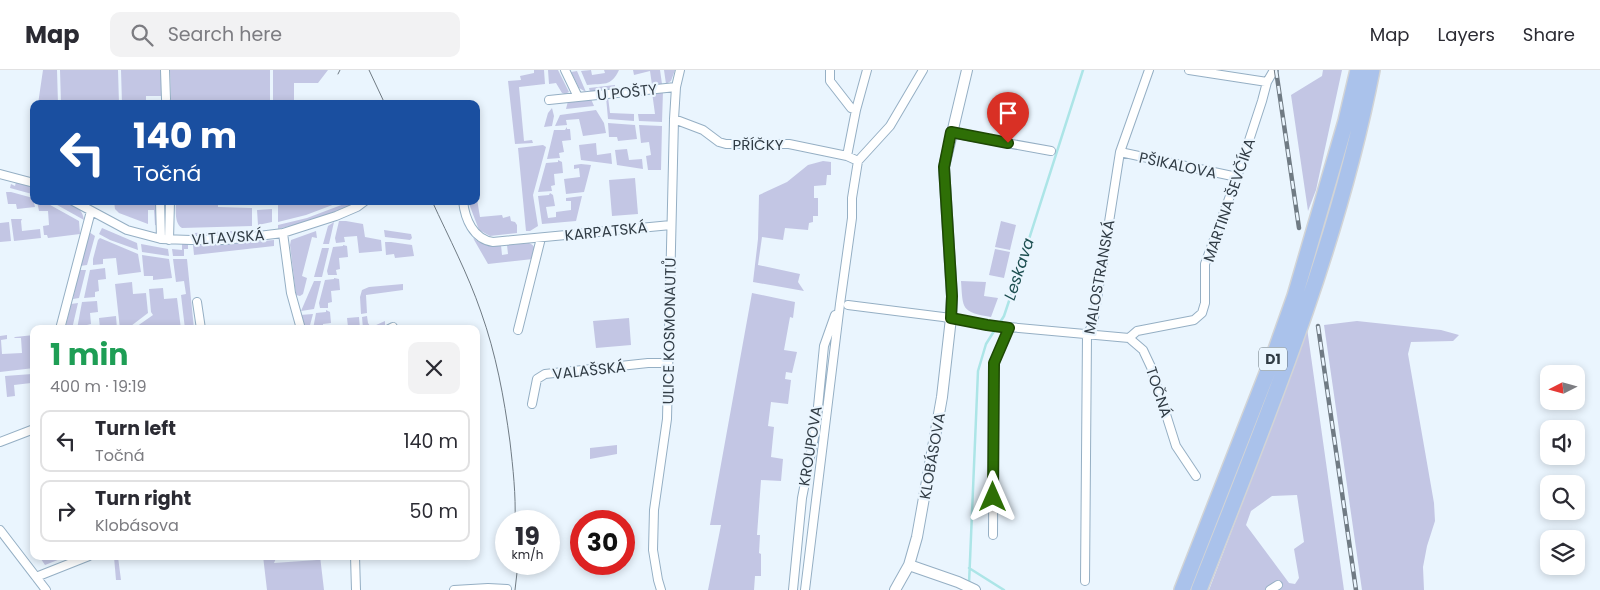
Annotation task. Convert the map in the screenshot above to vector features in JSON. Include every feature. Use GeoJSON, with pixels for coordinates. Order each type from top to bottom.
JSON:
{"type":"FeatureCollection","features":[{"type":"Feature","properties":{"kind":"highway","name":"D1"},"geometry":{"type":"LineString","coordinates":[[1182,590],[1273,358],[1295,296],[1346,121],[1358,70]]}},
{"type":"Feature","properties":{"kind":"highway","name":"D1"},"geometry":{"type":"LineString","coordinates":[[1199,590],[1305,316],[1346,180],[1372,70]]}},
{"type":"Feature","properties":{"kind":"street"},"geometry":{"type":"LineString","coordinates":[[165,70],[166,99]]}},
{"type":"Feature","properties":{"kind":"street","name":"U POŠTY"},"geometry":{"type":"LineString","coordinates":[[565,70],[578,97]]}},
{"type":"Feature","properties":{"kind":"street","name":"ULICE KOSMONAUTŮ"},"geometry":{"type":"LineString","coordinates":[[661,590],[653,550],[654,510],[667,419],[674,119],[676,87],[680,70]]}},
{"type":"Feature","properties":{"kind":"street"},"geometry":{"type":"LineString","coordinates":[[830,70],[830,81],[851,108],[856,110]]}},
{"type":"Feature","properties":{"kind":"street"},"geometry":{"type":"LineString","coordinates":[[847,156],[856,110],[867,70]]}},
{"type":"Feature","properties":{"kind":"street"},"geometry":{"type":"LineString","coordinates":[[858,162],[890,126],[923,70]]}},
{"type":"Feature","properties":{"kind":"street","name":"KLOBÁSOVA"},"geometry":{"type":"LineString","coordinates":[[895,590],[909,566],[917,538],[938,425],[952,296],[944,167],[967,70]]}},
{"type":"Feature","properties":{"kind":"street","name":"MALOSTRANSKÁ"},"geometry":{"type":"LineString","coordinates":[[1085,581],[1087,335],[1093,324],[1120,152],[1149,70]]}},
{"type":"Feature","properties":{"kind":"street"},"geometry":{"type":"LineString","coordinates":[[1189,70],[1267,82]]}},
{"type":"Feature","properties":{"kind":"street","name":"MARTINA ŠEVČÍKA"},"geometry":{"type":"LineString","coordinates":[[1129,338],[1137,331],[1194,320],[1202,313],[1206,302],[1205,264],[1237,177],[1267,82],[1274,70]]}},
{"type":"Feature","properties":{"kind":"street","name":"U POŠTY"},"geometry":{"type":"LineString","coordinates":[[549,100],[676,87]]}},
{"type":"Feature","properties":{"kind":"street","name":"PŘÍČKY"},"geometry":{"type":"LineString","coordinates":[[674,119],[703,130],[718,142],[726,144],[789,144],[847,156],[858,162]]}},
{"type":"Feature","properties":{"kind":"street"},"geometry":{"type":"LineString","coordinates":[[951,132],[1051,151]]}},
{"type":"Feature","properties":{"kind":"street","name":"PŠIKALOVA"},"geometry":{"type":"LineString","coordinates":[[1120,152],[1237,177]]}},
{"type":"Feature","properties":{"kind":"street","name":"KROUPOVA"},"geometry":{"type":"LineString","coordinates":[[805,590],[844,305],[858,162]]}},
{"type":"Feature","properties":{"kind":"street"},"geometry":{"type":"LineString","coordinates":[[0,174],[30,182]]}},
{"type":"Feature","properties":{"kind":"street","name":"VLTAVSKÁ"},"geometry":{"type":"LineString","coordinates":[[85,205],[91,211],[128,230],[165,239],[225,240],[283,233],[336,216],[360,205]]}},
{"type":"Feature","properties":{"kind":"street"},"geometry":{"type":"LineString","coordinates":[[161,205],[165,239]]}},
{"type":"Feature","properties":{"kind":"street"},"geometry":{"type":"LineString","coordinates":[[165,239],[169,205]]}},
{"type":"Feature","properties":{"kind":"street","name":"KARPATSKÁ"},"geometry":{"type":"LineString","coordinates":[[463,205],[464,211],[473,230],[481,239],[493,242],[671,225]]}},
{"type":"Feature","properties":{"kind":"street"},"geometry":{"type":"LineString","coordinates":[[61,325],[91,211]]}},
{"type":"Feature","properties":{"kind":"street"},"geometry":{"type":"LineString","coordinates":[[283,233],[291,294],[301,325]]}},
{"type":"Feature","properties":{"kind":"street"},"geometry":{"type":"LineString","coordinates":[[518,330],[541,238]]}},
{"type":"Feature","properties":{"kind":"street"},"geometry":{"type":"LineString","coordinates":[[198,302],[200,325]]}},
{"type":"Feature","properties":{"kind":"street"},"geometry":{"type":"LineString","coordinates":[[844,305],[951,318],[992,326],[1129,338]]}},
{"type":"Feature","properties":{"kind":"street","name":"KROUPOVA"},"geometry":{"type":"LineString","coordinates":[[793,590],[802,498],[816,427],[824,346],[844,305]]}},
{"type":"Feature","properties":{"kind":"street"},"geometry":{"type":"LineString","coordinates":[[993,536],[994,363],[1007,327]]}},
{"type":"Feature","properties":{"kind":"street","name":"TOČNÁ"},"geometry":{"type":"LineString","coordinates":[[1129,338],[1143,350],[1151,367],[1176,446],[1196,476]]}},
{"type":"Feature","properties":{"kind":"street","name":"VALAŠSKÁ"},"geometry":{"type":"LineString","coordinates":[[532,404],[537,379],[545,374],[648,363],[668,363]]}},
{"type":"Feature","properties":{"kind":"street"},"geometry":{"type":"LineString","coordinates":[[0,442],[30,431]]}},
{"type":"Feature","properties":{"kind":"street"},"geometry":{"type":"LineString","coordinates":[[0,530],[46,590]]}},
{"type":"Feature","properties":{"kind":"street"},"geometry":{"type":"LineString","coordinates":[[36,577],[80,560]]}},
{"type":"Feature","properties":{"kind":"street"},"geometry":{"type":"LineString","coordinates":[[356,560],[356,590]]}},
{"type":"Feature","properties":{"kind":"street"},"geometry":{"type":"LineString","coordinates":[[909,566],[958,582],[975,590]]}},
{"type":"Feature","properties":{"kind":"street"},"geometry":{"type":"LineString","coordinates":[[1270,590],[1278,585]]}},
{"type":"Feature","properties":{"kind":"street"},"geometry":{"type":"LineString","coordinates":[[454,590],[507,589]]}},
{"type":"Feature","properties":{"kind":"shaded area"},"geometry":{"type":"Polygon","coordinates":[[[43,70],[57,70],[58,100],[39,100],[43,70]]]}},
{"type":"Feature","properties":{"kind":"shaded area"},"geometry":{"type":"Polygon","coordinates":[[[60,70],[118,70],[119,100],[61,100],[60,70]]]}},
{"type":"Feature","properties":{"kind":"shaded area"},"geometry":{"type":"Polygon","coordinates":[[[121,70],[161,70],[161,96],[146,96],[146,100],[122,100],[121,70]]]}},
{"type":"Feature","properties":{"kind":"shaded area"},"geometry":{"type":"Polygon","coordinates":[[[170,70],[270,70],[270,100],[171,100],[170,70]]]}},
{"type":"Feature","properties":{"kind":"shaded area"},"geometry":{"type":"Polygon","coordinates":[[[273,70],[328,70],[318,83],[294,83],[294,100],[273,100],[273,70]]]}},
{"type":"Feature","properties":{"kind":"shaded area"},"geometry":{"type":"Polygon","coordinates":[[[534,70],[544,70],[545,84],[519,87],[524,141],[532,140],[533,143],[515,144],[508,81],[521,80],[520,76],[534,73],[534,70]]]}},
{"type":"Feature","properties":{"kind":"shaded area"},"geometry":{"type":"Polygon","coordinates":[[[548,70],[558,70],[569,92],[562,93],[556,83],[549,84],[548,70]]]}},
{"type":"Feature","properties":{"kind":"shaded area"},"geometry":{"type":"Polygon","coordinates":[[[591,70],[592,75],[605,73],[604,70],[619,70],[610,82],[587,85],[581,71],[591,70]]]}},
{"type":"Feature","properties":{"kind":"shaded area"},"geometry":{"type":"Polygon","coordinates":[[[633,70],[660,70],[662,84],[652,85],[650,71],[634,75],[633,70]]]}},
{"type":"Feature","properties":{"kind":"shaded area"},"geometry":{"type":"Polygon","coordinates":[[[664,70],[675,70],[671,81],[666,84],[664,70]]]}},
{"type":"Feature","properties":{"kind":"shaded area"},"geometry":{"type":"Polygon","coordinates":[[[1323,70],[1342,70],[1316,190],[1308,211],[1291,95],[1322,76],[1323,70]]]}},
{"type":"Feature","properties":{"kind":"shaded area"},"geometry":{"type":"Polygon","coordinates":[[[577,71],[586,92],[579,88],[571,72],[577,71]]]}},
{"type":"Feature","properties":{"kind":"shaded area"},"geometry":{"type":"Polygon","coordinates":[[[615,85],[615,89],[590,92],[589,88],[615,85]]]}},
{"type":"Feature","properties":{"kind":"shaded area"},"geometry":{"type":"Polygon","coordinates":[[[663,91],[662,122],[639,121],[638,114],[655,114],[652,92],[663,91]]]}},
{"type":"Feature","properties":{"kind":"shaded area"},"geometry":{"type":"Polygon","coordinates":[[[606,97],[608,97],[610,113],[634,114],[634,121],[608,119],[606,97]]]}},
{"type":"Feature","properties":{"kind":"shaded area"},"geometry":{"type":"Polygon","coordinates":[[[591,99],[594,106],[566,109],[568,101],[591,99]]]}},
{"type":"Feature","properties":{"kind":"shaded area"},"geometry":{"type":"Polygon","coordinates":[[[552,108],[554,116],[552,126],[544,127],[548,113],[552,108]]]}},
{"type":"Feature","properties":{"kind":"shaded area"},"geometry":{"type":"Polygon","coordinates":[[[596,110],[604,123],[606,133],[583,136],[579,119],[566,120],[567,125],[555,126],[560,115],[596,110]]]}},
{"type":"Feature","properties":{"kind":"shaded area"},"geometry":{"type":"Polygon","coordinates":[[[608,123],[635,125],[637,139],[618,141],[617,137],[609,137],[608,123]]]}},
{"type":"Feature","properties":{"kind":"shaded area"},"geometry":{"type":"Polygon","coordinates":[[[639,125],[662,126],[661,170],[648,170],[646,156],[651,155],[649,142],[641,143],[639,125]]]}},
{"type":"Feature","properties":{"kind":"shaded area"},"geometry":{"type":"Polygon","coordinates":[[[567,127],[567,129],[570,129],[571,140],[562,141],[564,152],[559,153],[560,158],[547,159],[554,130],[565,130],[567,127]]]}},
{"type":"Feature","properties":{"kind":"shaded area"},"geometry":{"type":"Polygon","coordinates":[[[596,143],[597,155],[611,153],[612,164],[581,160],[579,145],[596,143]]]}},
{"type":"Feature","properties":{"kind":"shaded area"},"geometry":{"type":"Polygon","coordinates":[[[543,145],[546,147],[533,195],[538,226],[530,231],[526,231],[518,148],[543,145]]]}},
{"type":"Feature","properties":{"kind":"shaded area"},"geometry":{"type":"Polygon","coordinates":[[[627,149],[629,160],[642,159],[643,169],[617,165],[615,150],[627,149]]]}},
{"type":"Feature","properties":{"kind":"shaded area"},"geometry":{"type":"Polygon","coordinates":[[[558,160],[562,162],[563,173],[554,174],[555,185],[551,186],[552,191],[538,192],[546,163],[558,162],[558,160]]]}},
{"type":"Feature","properties":{"kind":"shaded area"},"geometry":{"type":"Polygon","coordinates":[[[823,161],[831,162],[831,175],[827,175],[826,185],[814,186],[814,198],[818,198],[818,216],[813,216],[813,222],[809,223],[808,230],[785,228],[783,240],[762,237],[758,265],[800,274],[798,282],[804,291],[753,282],[758,239],[759,195],[787,182],[808,165],[823,161]]]}},
{"type":"Feature","properties":{"kind":"shaded area"},"geometry":{"type":"Polygon","coordinates":[[[574,165],[591,165],[584,192],[566,194],[564,179],[580,177],[579,168],[574,169],[574,165]]]}},
{"type":"Feature","properties":{"kind":"shaded area"},"geometry":{"type":"Polygon","coordinates":[[[635,178],[638,214],[612,216],[609,180],[635,178]]]}},
{"type":"Feature","properties":{"kind":"shaded area"},"geometry":{"type":"Polygon","coordinates":[[[16,182],[30,186],[30,193],[10,188],[11,184],[15,186],[16,182]]]}},
{"type":"Feature","properties":{"kind":"shaded area"},"geometry":{"type":"Polygon","coordinates":[[[6,192],[11,192],[30,197],[30,205],[35,205],[35,207],[17,209],[16,204],[8,204],[6,192]]]}},
{"type":"Feature","properties":{"kind":"shaded area"},"geometry":{"type":"Polygon","coordinates":[[[550,193],[553,195],[555,206],[546,207],[548,218],[556,217],[556,212],[571,210],[571,201],[566,201],[566,198],[582,196],[576,221],[542,224],[538,196],[549,195],[550,193]]]}},
{"type":"Feature","properties":{"kind":"shaded area"},"geometry":{"type":"Polygon","coordinates":[[[38,205],[50,205],[79,221],[80,234],[48,238],[47,235],[44,235],[43,226],[49,225],[48,211],[39,211],[38,205]]]}},
{"type":"Feature","properties":{"kind":"shaded area"},"geometry":{"type":"Polygon","coordinates":[[[57,205],[73,205],[83,214],[84,220],[57,205]]]}},
{"type":"Feature","properties":{"kind":"shaded area"},"geometry":{"type":"Polygon","coordinates":[[[114,205],[157,205],[158,226],[155,225],[154,210],[148,210],[148,224],[119,213],[115,209],[114,205]]]}},
{"type":"Feature","properties":{"kind":"shaded area"},"geometry":{"type":"Polygon","coordinates":[[[176,205],[218,205],[218,207],[252,208],[252,226],[182,228],[179,226],[176,205]]]}},
{"type":"Feature","properties":{"kind":"shaded area"},"geometry":{"type":"Polygon","coordinates":[[[278,205],[332,205],[306,215],[278,222],[278,205]]]}},
{"type":"Feature","properties":{"kind":"shaded area"},"geometry":{"type":"Polygon","coordinates":[[[341,205],[351,205],[317,218],[278,229],[278,225],[307,218],[341,205]]]}},
{"type":"Feature","properties":{"kind":"shaded area"},"geometry":{"type":"Polygon","coordinates":[[[470,205],[478,205],[480,217],[502,215],[503,218],[510,216],[511,221],[517,225],[517,233],[490,236],[479,230],[470,205]]]}},
{"type":"Feature","properties":{"kind":"shaded area"},"geometry":{"type":"Polygon","coordinates":[[[272,209],[272,222],[258,225],[257,210],[272,209]]]}},
{"type":"Feature","properties":{"kind":"shaded area"},"geometry":{"type":"Polygon","coordinates":[[[11,219],[22,219],[22,231],[40,229],[41,238],[14,241],[11,219]]]}},
{"type":"Feature","properties":{"kind":"shaded area"},"geometry":{"type":"Polygon","coordinates":[[[339,221],[363,224],[365,237],[381,240],[382,251],[359,253],[357,236],[344,237],[345,242],[336,243],[335,238],[339,221]]]}},
{"type":"Feature","properties":{"kind":"shaded area"},"geometry":{"type":"Polygon","coordinates":[[[1001,221],[1016,225],[1010,250],[995,247],[1001,221]]]}},
{"type":"Feature","properties":{"kind":"shaded area"},"geometry":{"type":"Polygon","coordinates":[[[9,222],[11,241],[0,242],[0,223],[9,222]]]}},
{"type":"Feature","properties":{"kind":"shaded area"},"geometry":{"type":"Polygon","coordinates":[[[334,222],[329,244],[323,244],[328,226],[334,222]]]}},
{"type":"Feature","properties":{"kind":"shaded area"},"geometry":{"type":"Polygon","coordinates":[[[102,228],[137,243],[138,250],[99,234],[102,228]]]}},
{"type":"Feature","properties":{"kind":"shaded area"},"geometry":{"type":"Polygon","coordinates":[[[251,230],[240,235],[224,236],[195,236],[194,233],[251,230]]]}},
{"type":"Feature","properties":{"kind":"shaded area"},"geometry":{"type":"Polygon","coordinates":[[[384,230],[411,234],[412,238],[410,240],[385,237],[384,230]]]}},
{"type":"Feature","properties":{"kind":"shaded area"},"geometry":{"type":"Polygon","coordinates":[[[316,231],[317,238],[312,237],[302,276],[307,278],[303,294],[300,296],[296,295],[291,240],[316,231]]]}},
{"type":"Feature","properties":{"kind":"shaded area"},"geometry":{"type":"Polygon","coordinates":[[[89,232],[95,236],[87,265],[80,266],[89,232]]]}},
{"type":"Feature","properties":{"kind":"shaded area"},"geometry":{"type":"Polygon","coordinates":[[[100,238],[138,254],[141,272],[118,275],[116,258],[103,259],[103,264],[93,265],[93,259],[100,238]]]}},
{"type":"Feature","properties":{"kind":"shaded area"},"geometry":{"type":"Polygon","coordinates":[[[473,238],[486,244],[501,245],[502,255],[508,254],[507,245],[532,244],[535,252],[533,259],[488,264],[473,238]]]}},
{"type":"Feature","properties":{"kind":"shaded area"},"geometry":{"type":"Polygon","coordinates":[[[274,240],[274,246],[194,255],[193,245],[274,240]]]}},
{"type":"Feature","properties":{"kind":"shaded area"},"geometry":{"type":"Polygon","coordinates":[[[385,242],[412,245],[414,256],[395,258],[394,254],[386,255],[385,242]]]}},
{"type":"Feature","properties":{"kind":"shaded area"},"geometry":{"type":"Polygon","coordinates":[[[141,244],[168,249],[169,256],[142,252],[141,244]]]}},
{"type":"Feature","properties":{"kind":"shaded area"},"geometry":{"type":"Polygon","coordinates":[[[182,244],[188,244],[188,249],[184,249],[184,256],[173,256],[172,249],[182,250],[182,244]]]}},
{"type":"Feature","properties":{"kind":"shaded area"},"geometry":{"type":"Polygon","coordinates":[[[347,246],[348,257],[339,258],[340,269],[336,270],[337,275],[328,275],[327,271],[333,247],[347,246]]]}},
{"type":"Feature","properties":{"kind":"shaded area"},"geometry":{"type":"Polygon","coordinates":[[[322,248],[329,248],[322,277],[314,277],[322,248]]]}},
{"type":"Feature","properties":{"kind":"shaded area"},"geometry":{"type":"Polygon","coordinates":[[[995,249],[1010,252],[1004,278],[989,275],[995,249]]]}},
{"type":"Feature","properties":{"kind":"shaded area"},"geometry":{"type":"Polygon","coordinates":[[[142,255],[169,259],[172,278],[153,280],[153,276],[144,276],[142,255]]]}},
{"type":"Feature","properties":{"kind":"shaded area"},"geometry":{"type":"Polygon","coordinates":[[[173,259],[187,259],[194,325],[185,325],[181,295],[186,294],[184,281],[176,282],[173,259]]]}},
{"type":"Feature","properties":{"kind":"shaded area"},"geometry":{"type":"Polygon","coordinates":[[[105,268],[106,279],[98,280],[99,291],[95,292],[95,297],[84,298],[90,270],[105,268]]]}},
{"type":"Feature","properties":{"kind":"shaded area"},"geometry":{"type":"Polygon","coordinates":[[[79,270],[86,270],[79,298],[73,299],[79,270]]]}},
{"type":"Feature","properties":{"kind":"shaded area"},"geometry":{"type":"Polygon","coordinates":[[[339,279],[340,290],[331,291],[332,302],[328,303],[328,308],[320,308],[319,303],[325,280],[339,279]]]}},
{"type":"Feature","properties":{"kind":"shaded area"},"geometry":{"type":"Polygon","coordinates":[[[314,281],[321,281],[314,309],[301,311],[314,281]]]}},
{"type":"Feature","properties":{"kind":"shaded area"},"geometry":{"type":"Polygon","coordinates":[[[961,281],[986,282],[984,296],[998,298],[991,317],[974,313],[966,308],[962,298],[961,281]]]}},
{"type":"Feature","properties":{"kind":"shaded area"},"geometry":{"type":"Polygon","coordinates":[[[132,282],[133,294],[146,293],[148,313],[132,325],[120,325],[115,284],[132,282]]]}},
{"type":"Feature","properties":{"kind":"shaded area"},"geometry":{"type":"Polygon","coordinates":[[[403,284],[403,290],[366,295],[367,313],[361,314],[360,297],[362,290],[369,287],[403,284]]]}},
{"type":"Feature","properties":{"kind":"shaded area"},"geometry":{"type":"Polygon","coordinates":[[[163,288],[164,299],[177,298],[180,325],[139,325],[153,315],[151,312],[149,289],[163,288]]]}},
{"type":"Feature","properties":{"kind":"shaded area"},"geometry":{"type":"Polygon","coordinates":[[[752,293],[795,302],[793,318],[790,317],[784,350],[797,352],[792,373],[786,372],[785,379],[791,380],[788,404],[771,402],[768,426],[774,427],[771,457],[783,459],[781,481],[761,480],[757,535],[760,535],[761,576],[755,576],[754,590],[708,590],[721,525],[710,525],[752,293]]]}},
{"type":"Feature","properties":{"kind":"shaded area"},"geometry":{"type":"Polygon","coordinates":[[[97,301],[98,312],[90,313],[91,324],[78,325],[82,302],[97,301]]]}},
{"type":"Feature","properties":{"kind":"shaded area"},"geometry":{"type":"Polygon","coordinates":[[[78,303],[73,325],[66,325],[71,304],[78,303]]]}},
{"type":"Feature","properties":{"kind":"shaded area"},"geometry":{"type":"Polygon","coordinates":[[[326,310],[330,312],[331,323],[314,325],[316,313],[326,312],[326,310]]]}},
{"type":"Feature","properties":{"kind":"shaded area"},"geometry":{"type":"Polygon","coordinates":[[[313,314],[310,325],[304,325],[300,315],[313,314]]]}},
{"type":"Feature","properties":{"kind":"shaded area"},"geometry":{"type":"Polygon","coordinates":[[[116,316],[117,325],[100,325],[99,318],[116,316]]]}},
{"type":"Feature","properties":{"kind":"shaded area"},"geometry":{"type":"Polygon","coordinates":[[[367,316],[369,325],[363,325],[362,317],[367,316]]]}},
{"type":"Feature","properties":{"kind":"shaded area"},"geometry":{"type":"Polygon","coordinates":[[[359,317],[360,325],[348,325],[347,318],[359,317]]]}},
{"type":"Feature","properties":{"kind":"shaded area"},"geometry":{"type":"Polygon","coordinates":[[[629,318],[631,345],[596,348],[593,321],[629,318]]]}},
{"type":"Feature","properties":{"kind":"shaded area"},"geometry":{"type":"Polygon","coordinates":[[[385,321],[385,325],[376,325],[385,321]]]}},
{"type":"Feature","properties":{"kind":"shaded area"},"geometry":{"type":"Polygon","coordinates":[[[1357,321],[1441,330],[1459,335],[1453,341],[1411,342],[1408,354],[1434,503],[1435,521],[1423,567],[1424,590],[1362,590],[1324,325],[1357,321]]]}},
{"type":"Feature","properties":{"kind":"shaded area"},"geometry":{"type":"Polygon","coordinates":[[[1307,328],[1344,590],[1209,590],[1295,365],[1307,328]],[[1297,495],[1272,496],[1251,511],[1246,525],[1289,583],[1295,584],[1299,578],[1294,549],[1304,542],[1297,495]]]}},
{"type":"Feature","properties":{"kind":"shaded area"},"geometry":{"type":"Polygon","coordinates":[[[7,335],[7,339],[1,340],[2,354],[22,353],[21,338],[14,338],[30,335],[30,368],[0,372],[0,336],[7,335]]]}},
{"type":"Feature","properties":{"kind":"shaded area"},"geometry":{"type":"Polygon","coordinates":[[[30,374],[30,383],[14,385],[15,396],[7,397],[5,376],[30,374]]]}},
{"type":"Feature","properties":{"kind":"shaded area"},"geometry":{"type":"Polygon","coordinates":[[[617,445],[617,454],[590,459],[590,448],[617,445]]]}},
{"type":"Feature","properties":{"kind":"shaded area"},"geometry":{"type":"Polygon","coordinates":[[[42,560],[58,560],[45,565],[42,560]]]}},
{"type":"Feature","properties":{"kind":"shaded area"},"geometry":{"type":"Polygon","coordinates":[[[114,560],[118,560],[121,580],[116,580],[114,560]]]}},
{"type":"Feature","properties":{"kind":"shaded area"},"geometry":{"type":"Polygon","coordinates":[[[263,560],[275,560],[274,563],[320,560],[324,590],[267,590],[263,560]]]}},
{"type":"Feature","properties":{"kind":"waterway","name":"Leskava"},"geometry":{"type":"LineString","coordinates":[[999,324],[1004,316],[1014,286],[1083,70]]}},
{"type":"Feature","properties":{"kind":"waterway","name":"Leskava"},"geometry":{"type":"LineString","coordinates":[[969,584],[978,371],[986,344],[996,328]]}},
{"type":"Feature","properties":{"kind":"waterway"},"geometry":{"type":"LineString","coordinates":[[969,568],[1004,590]]}},
{"type":"Feature","properties":{"kind":"tram line"},"geometry":{"type":"LineString","coordinates":[[338,74],[340,70]]}},
{"type":"Feature","properties":{"kind":"tram line"},"geometry":{"type":"LineString","coordinates":[[369,70],[383,100]]}},
{"type":"Feature","properties":{"kind":"tram line"},"geometry":{"type":"LineString","coordinates":[[434,205],[476,298],[495,360],[510,442],[515,510]]}},
{"type":"Feature","properties":{"kind":"tram line"},"geometry":{"type":"LineString","coordinates":[[515,590],[517,575]]}},
{"type":"Feature","properties":{"kind":"railway"},"geometry":{"type":"LineString","coordinates":[[1276,70],[1299,228]]}},
{"type":"Feature","properties":{"kind":"railway"},"geometry":{"type":"LineString","coordinates":[[1318,326],[1356,590]]}},
{"type":"Feature","properties":{"kind":"route"},"geometry":{"type":"LineString","coordinates":[[993,497],[994,363],[1009,328],[959,321],[951,318],[952,296],[944,167],[951,132],[1008,143]]}}]}
